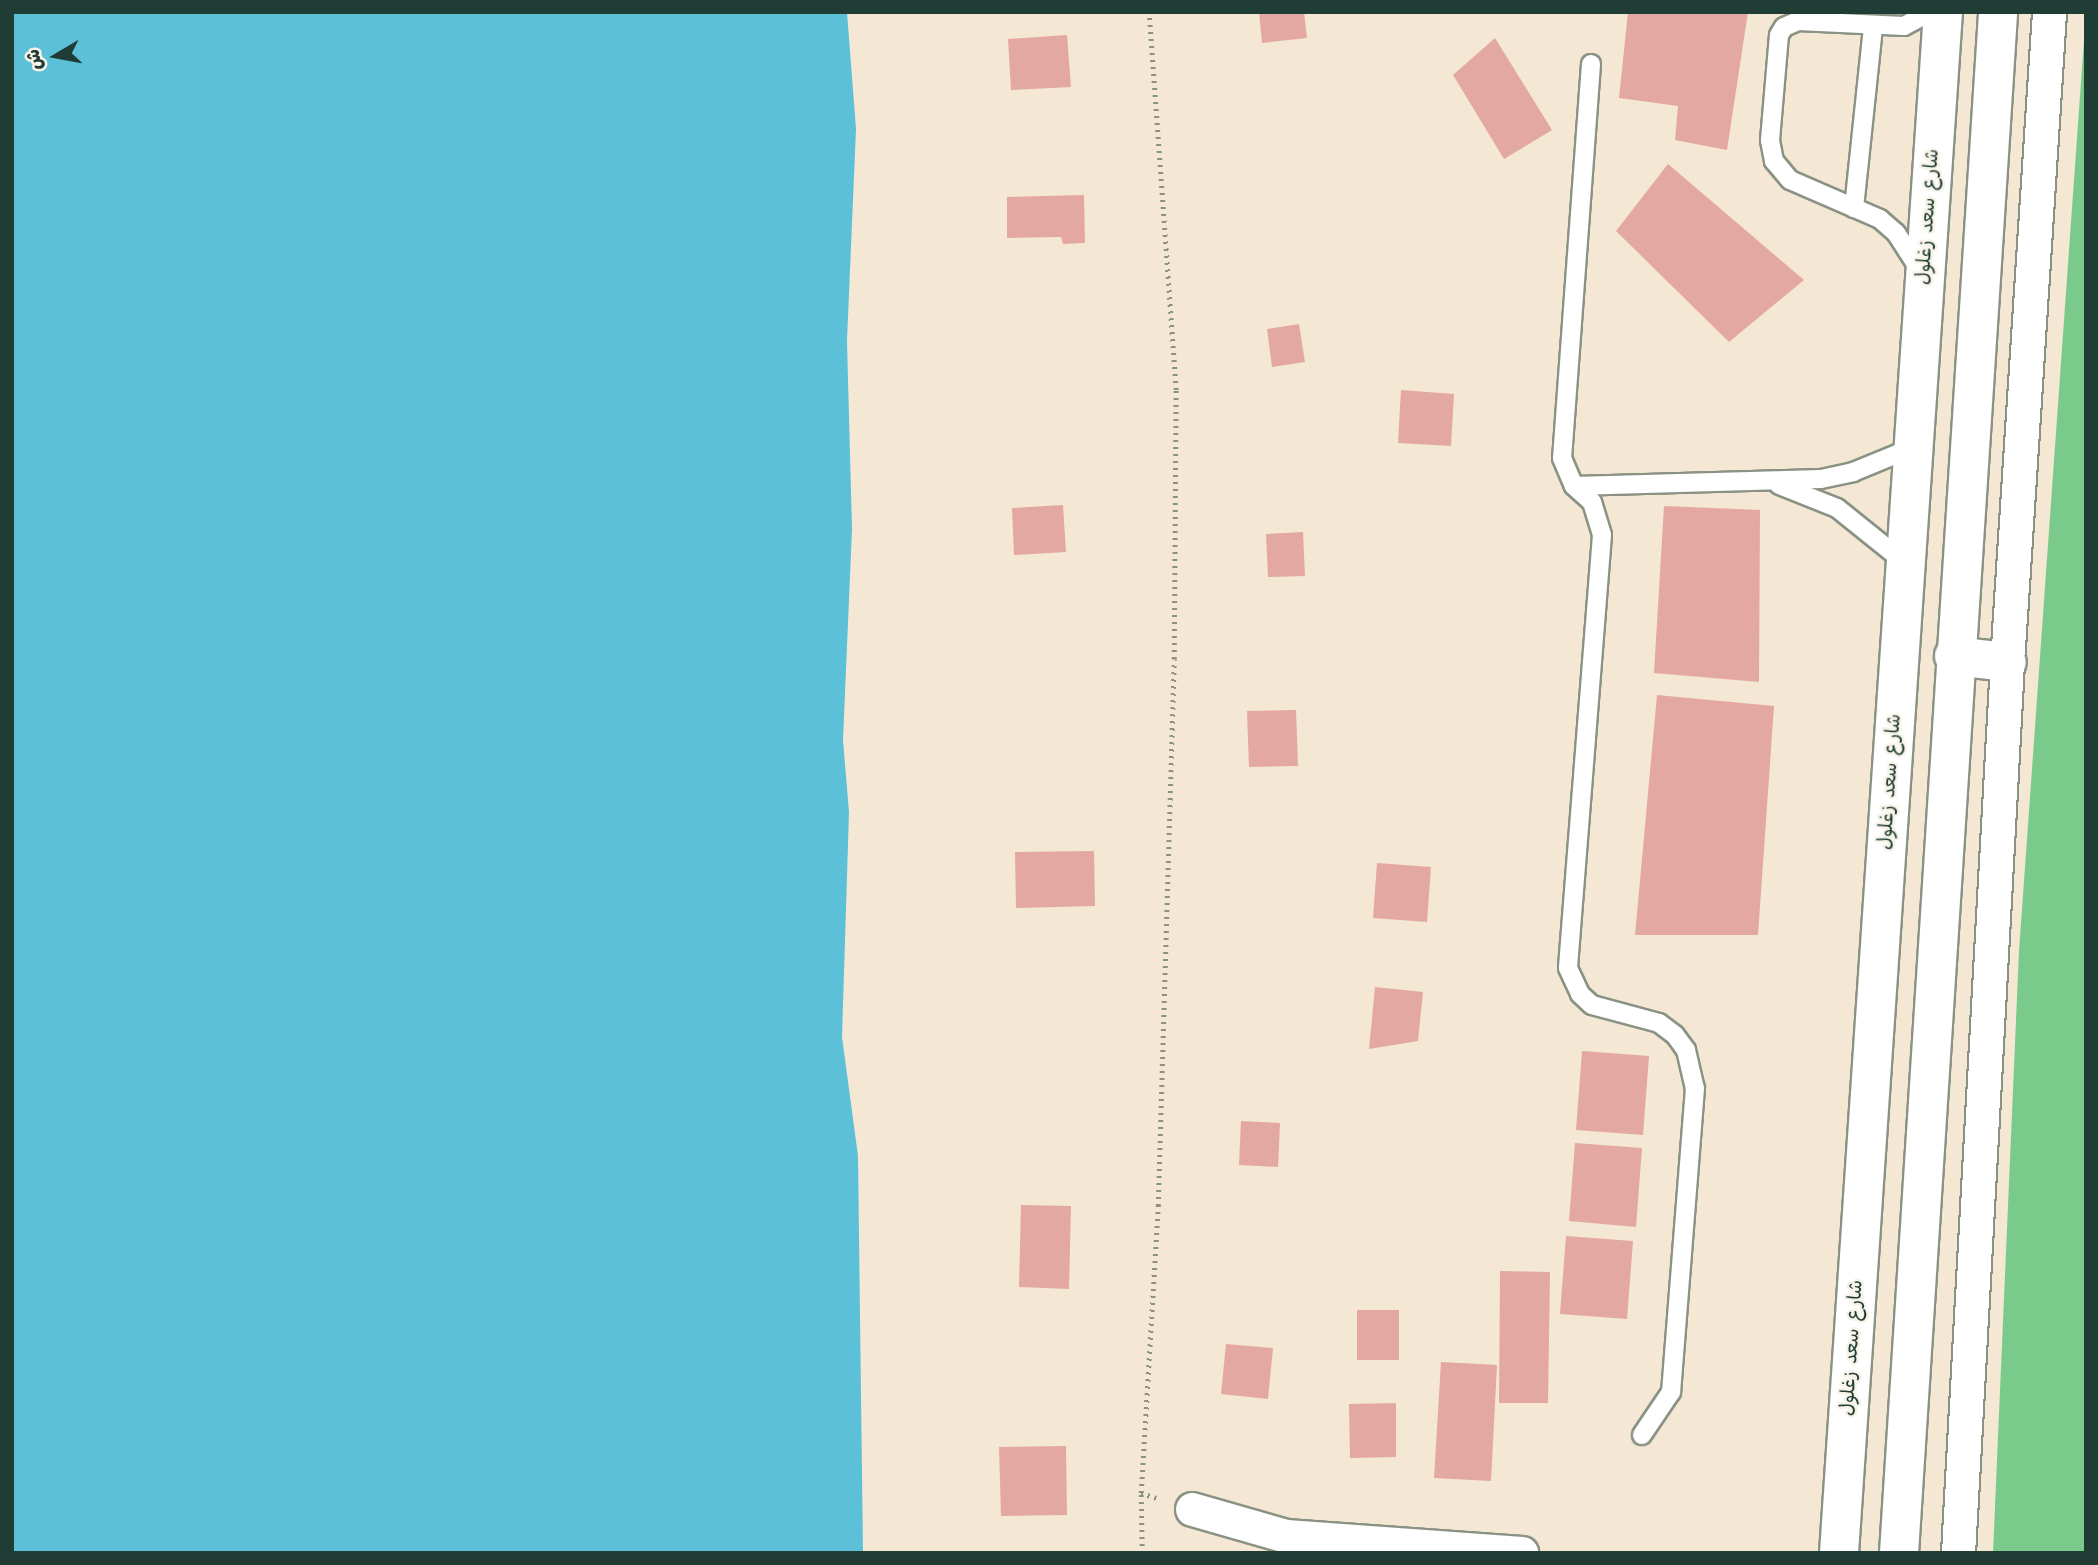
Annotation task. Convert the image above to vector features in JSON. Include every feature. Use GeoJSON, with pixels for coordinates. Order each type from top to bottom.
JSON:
{"type":"FeatureCollection","features":[{"type":"Feature","properties":{"kind":"main road","name":"شارع سعد زغلول"},"geometry":{"type":"LineString","coordinates":[[1839,1553],[1943,12]]}},
{"type":"Feature","properties":{"kind":"main road"},"geometry":{"type":"LineString","coordinates":[[1899,1553],[1919,1193],[1998,12]]}},
{"type":"Feature","properties":{"kind":"main road"},"geometry":{"type":"LineString","coordinates":[[1954,656],[2007,662]]}},
{"type":"Feature","properties":{"kind":"main road"},"geometry":{"type":"LineString","coordinates":[[1864,1190],[1919,1193]]}},
{"type":"Feature","properties":{"kind":"street"},"geometry":{"type":"LineString","coordinates":[[1958,1553],[2007,662],[2049,12]]}},
{"type":"Feature","properties":{"kind":"street"},"geometry":{"type":"LineString","coordinates":[[1192,1509],[1286,1536],[1521,1553]]}},
{"type":"Feature","properties":{"kind":"lane"},"geometry":{"type":"LineString","coordinates":[[1924,290],[1914,260],[1896,233],[1854,208],[1790,180],[1774,161],[1770,140],[1779,34],[1798,21],[1904,26],[1930,12]]}},
{"type":"Feature","properties":{"kind":"lane"},"geometry":{"type":"LineString","coordinates":[[1854,208],[1873,26]]}},
{"type":"Feature","properties":{"kind":"lane"},"geometry":{"type":"LineString","coordinates":[[1591,64],[1562,458],[1574,485],[1592,502],[1602,535],[1569,968],[1580,994],[1592,1004],[1659,1023],[1675,1035],[1689,1059],[1695,1088],[1671,1392],[1642,1435]]}},
{"type":"Feature","properties":{"kind":"lane"},"geometry":{"type":"LineString","coordinates":[[1574,485],[1755,482],[1853,472],[1914,447]]}},
{"type":"Feature","properties":{"kind":"lane"},"geometry":{"type":"LineString","coordinates":[[1755,482],[1783,486],[1837,508],[1905,563]]}},
{"type":"Feature","properties":{"kind":"path"},"geometry":{"type":"LineString","coordinates":[[1142,1553],[1141,1493],[1158,1206],[1174,659],[1175,404],[1149,12]]}},
{"type":"Feature","properties":{"kind":"green space"},"geometry":{"type":"Polygon","coordinates":[[[2086,12],[2086,1553],[1993,1553],[2019,951],[2086,12]]]}},
{"type":"Feature","properties":{"kind":"water"},"geometry":{"type":"Polygon","coordinates":[[[12,12],[847,12],[856,129],[847,341],[852,529],[843,740],[849,812],[842,1037],[858,1156],[863,1553],[12,1553],[12,12]]]}},
{"type":"Feature","properties":{"kind":"building"},"geometry":{"type":"Polygon","coordinates":[[[1259,12],[1304,12],[1307,38],[1262,43],[1259,12]]]}},
{"type":"Feature","properties":{"kind":"building"},"geometry":{"type":"Polygon","coordinates":[[[1628,12],[1748,12],[1727,150],[1675,140],[1678,106],[1619,98],[1628,12]]]}},
{"type":"Feature","properties":{"kind":"building"},"geometry":{"type":"Polygon","coordinates":[[[1067,35],[1071,87],[1011,90],[1008,39],[1067,35]]]}},
{"type":"Feature","properties":{"kind":"building"},"geometry":{"type":"Polygon","coordinates":[[[1495,38],[1552,130],[1504,159],[1453,75],[1495,38]]]}},
{"type":"Feature","properties":{"kind":"building"},"geometry":{"type":"Polygon","coordinates":[[[1668,164],[1804,280],[1729,342],[1616,231],[1668,164]]]}},
{"type":"Feature","properties":{"kind":"building"},"geometry":{"type":"Polygon","coordinates":[[[1084,195],[1085,243],[1063,244],[1061,237],[1007,238],[1007,197],[1084,195]]]}},
{"type":"Feature","properties":{"kind":"building"},"geometry":{"type":"Polygon","coordinates":[[[1299,324],[1305,362],[1272,367],[1267,329],[1299,324]]]}},
{"type":"Feature","properties":{"kind":"building"},"geometry":{"type":"Polygon","coordinates":[[[1401,390],[1454,394],[1451,446],[1398,443],[1401,390]]]}},
{"type":"Feature","properties":{"kind":"building"},"geometry":{"type":"Polygon","coordinates":[[[1063,505],[1066,552],[1014,555],[1012,508],[1063,505]]]}},
{"type":"Feature","properties":{"kind":"building"},"geometry":{"type":"Polygon","coordinates":[[[1664,506],[1760,510],[1759,682],[1654,673],[1664,506]]]}},
{"type":"Feature","properties":{"kind":"building"},"geometry":{"type":"Polygon","coordinates":[[[1303,532],[1305,576],[1268,577],[1266,534],[1303,532]]]}},
{"type":"Feature","properties":{"kind":"building"},"geometry":{"type":"Polygon","coordinates":[[[1657,695],[1774,706],[1758,935],[1635,935],[1657,695]]]}},
{"type":"Feature","properties":{"kind":"building"},"geometry":{"type":"Polygon","coordinates":[[[1296,710],[1298,766],[1249,767],[1247,711],[1296,710]]]}},
{"type":"Feature","properties":{"kind":"building"},"geometry":{"type":"Polygon","coordinates":[[[1094,851],[1095,906],[1016,908],[1015,852],[1094,851]]]}},
{"type":"Feature","properties":{"kind":"building"},"geometry":{"type":"Polygon","coordinates":[[[1377,863],[1431,867],[1427,922],[1373,918],[1377,863]]]}},
{"type":"Feature","properties":{"kind":"building"},"geometry":{"type":"Polygon","coordinates":[[[1375,987],[1423,992],[1418,1041],[1369,1049],[1375,987]]]}},
{"type":"Feature","properties":{"kind":"building"},"geometry":{"type":"Polygon","coordinates":[[[1582,1051],[1649,1056],[1643,1135],[1576,1130],[1582,1051]]]}},
{"type":"Feature","properties":{"kind":"building"},"geometry":{"type":"Polygon","coordinates":[[[1241,1121],[1280,1123],[1278,1167],[1239,1165],[1241,1121]]]}},
{"type":"Feature","properties":{"kind":"building"},"geometry":{"type":"Polygon","coordinates":[[[1575,1143],[1642,1148],[1636,1227],[1569,1221],[1575,1143]]]}},
{"type":"Feature","properties":{"kind":"building"},"geometry":{"type":"Polygon","coordinates":[[[1021,1205],[1071,1206],[1069,1289],[1019,1287],[1021,1205]]]}},
{"type":"Feature","properties":{"kind":"building"},"geometry":{"type":"Polygon","coordinates":[[[1566,1236],[1633,1241],[1627,1319],[1560,1314],[1566,1236]]]}},
{"type":"Feature","properties":{"kind":"building"},"geometry":{"type":"Polygon","coordinates":[[[1500,1271],[1550,1272],[1548,1403],[1499,1403],[1500,1271]]]}},
{"type":"Feature","properties":{"kind":"building"},"geometry":{"type":"Polygon","coordinates":[[[1357,1310],[1399,1310],[1399,1360],[1357,1360],[1357,1310]]]}},
{"type":"Feature","properties":{"kind":"building"},"geometry":{"type":"Polygon","coordinates":[[[1226,1344],[1273,1348],[1268,1399],[1221,1394],[1226,1344]]]}},
{"type":"Feature","properties":{"kind":"building"},"geometry":{"type":"Polygon","coordinates":[[[1441,1362],[1497,1365],[1491,1481],[1434,1478],[1441,1362]]]}},
{"type":"Feature","properties":{"kind":"building"},"geometry":{"type":"Polygon","coordinates":[[[1396,1403],[1396,1457],[1350,1458],[1349,1404],[1396,1403]]]}},
{"type":"Feature","properties":{"kind":"building"},"geometry":{"type":"Polygon","coordinates":[[[1066,1446],[1067,1515],[1001,1516],[999,1447],[1066,1446]]]}}]}
